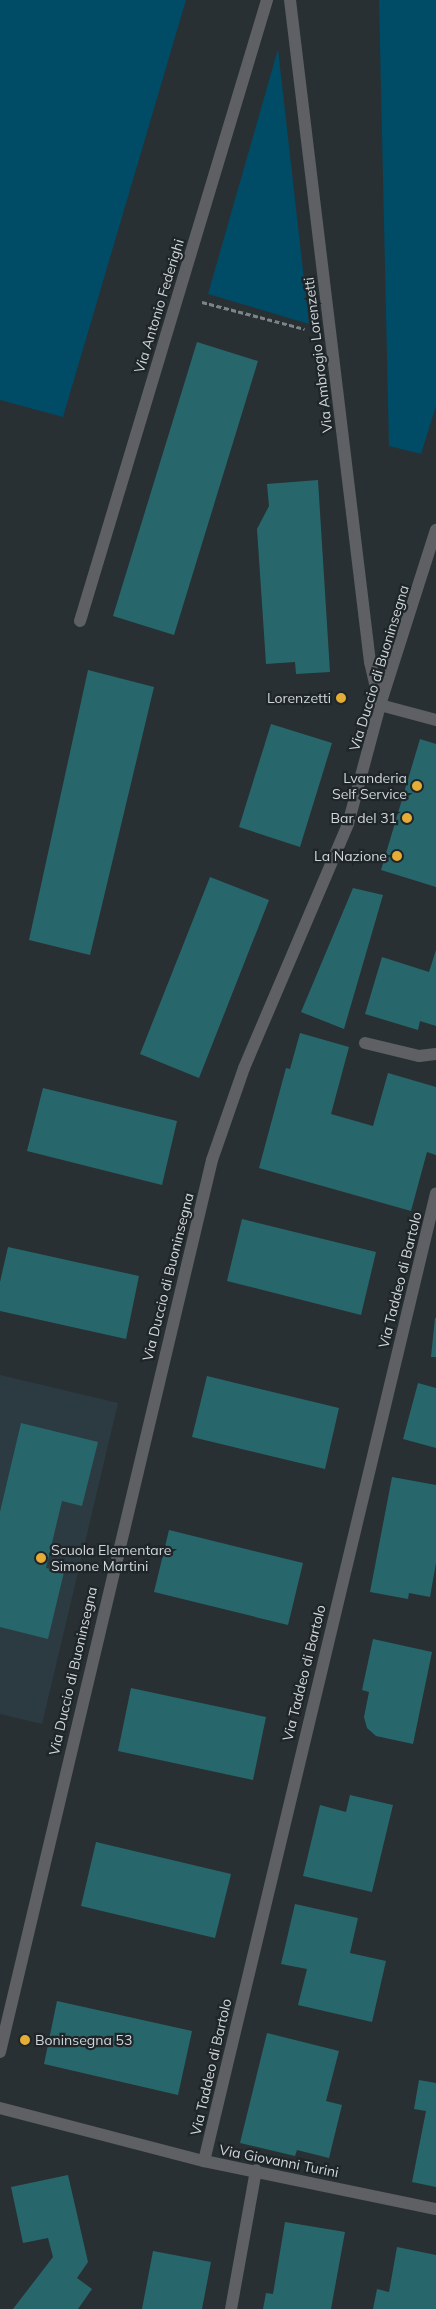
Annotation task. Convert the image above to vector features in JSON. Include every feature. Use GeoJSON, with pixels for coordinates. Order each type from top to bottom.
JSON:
{"type":"FeatureCollection","features":[{"type":"Feature","properties":{"kind":"street","name":"Via Antonio Federighi"},"geometry":{"type":"LineString","coordinates":[[80,621],[267,0]]}},
{"type":"Feature","properties":{"kind":"street","name":"Via Ambrogio Lorenzetti"},"geometry":{"type":"LineString","coordinates":[[290,0],[370,662],[380,705]]}},
{"type":"Feature","properties":{"kind":"street","name":"Via Duccio di Buoninsegna"},"geometry":{"type":"LineString","coordinates":[[0,2052],[212,1160],[244,1068],[348,824],[380,705],[436,530]]}},
{"type":"Feature","properties":{"kind":"street"},"geometry":{"type":"LineString","coordinates":[[380,705],[436,720]]}},
{"type":"Feature","properties":{"kind":"street"},"geometry":{"type":"LineString","coordinates":[[365,1043],[419,1056],[436,1054]]}},
{"type":"Feature","properties":{"kind":"street","name":"Via Taddeo di Bartolo"},"geometry":{"type":"LineString","coordinates":[[204,2161],[436,1193]]}},
{"type":"Feature","properties":{"kind":"street","name":"Via Giovanni Turini"},"geometry":{"type":"LineString","coordinates":[[0,2108],[204,2161],[256,2170],[436,2209]]}},
{"type":"Feature","properties":{"kind":"street"},"geometry":{"type":"LineString","coordinates":[[230,2309],[256,2170]]}},
{"type":"Feature","properties":{"kind":"path"},"geometry":{"type":"LineString","coordinates":[[178,296],[315,332]]}},
{"type":"Feature","properties":{"kind":"shaded area"},"geometry":{"type":"Polygon","coordinates":[[[0,0],[186,0],[63,417],[0,400],[0,0]]]}},
{"type":"Feature","properties":{"kind":"shaded area"},"geometry":{"type":"Polygon","coordinates":[[[379,0],[436,0],[436,406],[421,454],[389,446],[379,0]]]}},
{"type":"Feature","properties":{"kind":"shaded area"},"geometry":{"type":"Polygon","coordinates":[[[278,49],[309,324],[208,294],[278,49]]]}},
{"type":"Feature","properties":{"kind":"shaded area","name":"Scuola Elementare Simone Martini"},"geometry":{"type":"Polygon","coordinates":[[[0,1375],[118,1403],[42,1724],[0,1714],[0,1375]]]}},
{"type":"Feature","properties":{"kind":"building"},"geometry":{"type":"Polygon","coordinates":[[[197,342],[258,361],[174,635],[113,616],[197,342]]]}},
{"type":"Feature","properties":{"kind":"building"},"geometry":{"type":"Polygon","coordinates":[[[318,480],[330,672],[296,674],[295,662],[266,664],[257,529],[269,506],[267,484],[318,480]]]}},
{"type":"Feature","properties":{"kind":"building"},"geometry":{"type":"Polygon","coordinates":[[[88,670],[154,687],[90,955],[29,940],[88,670]]]}},
{"type":"Feature","properties":{"kind":"building"},"geometry":{"type":"Polygon","coordinates":[[[271,724],[332,743],[300,847],[239,827],[271,724]]]}},
{"type":"Feature","properties":{"kind":"building"},"geometry":{"type":"Polygon","coordinates":[[[420,739],[436,744],[436,887],[381,870],[420,739]]]}},
{"type":"Feature","properties":{"kind":"building"},"geometry":{"type":"Polygon","coordinates":[[[210,877],[269,900],[199,1078],[140,1054],[210,877]]]}},
{"type":"Feature","properties":{"kind":"building"},"geometry":{"type":"Polygon","coordinates":[[[353,888],[383,895],[344,1029],[301,1012],[353,888]]]}},
{"type":"Feature","properties":{"kind":"building"},"geometry":{"type":"Polygon","coordinates":[[[436,950],[436,1026],[420,1021],[418,1030],[365,1014],[382,957],[429,972],[436,950]]]}},
{"type":"Feature","properties":{"kind":"building"},"geometry":{"type":"Polygon","coordinates":[[[300,1033],[349,1047],[331,1114],[373,1126],[388,1073],[436,1087],[436,1155],[427,1152],[411,1211],[259,1168],[286,1068],[290,1069],[300,1033]]]}},
{"type":"Feature","properties":{"kind":"building"},"geometry":{"type":"Polygon","coordinates":[[[43,1088],[177,1121],[162,1185],[27,1151],[43,1088]]]}},
{"type":"Feature","properties":{"kind":"building"},"geometry":{"type":"Polygon","coordinates":[[[242,1219],[376,1252],[361,1315],[227,1281],[242,1219]]]}},
{"type":"Feature","properties":{"kind":"building"},"geometry":{"type":"Polygon","coordinates":[[[8,1247],[139,1276],[126,1339],[0,1311],[0,1282],[8,1247]]]}},
{"type":"Feature","properties":{"kind":"building"},"geometry":{"type":"Polygon","coordinates":[[[435,1318],[436,1357],[431,1357],[435,1318]]]}},
{"type":"Feature","properties":{"kind":"building"},"geometry":{"type":"Polygon","coordinates":[[[207,1376],[339,1408],[325,1469],[192,1437],[207,1376]]]}},
{"type":"Feature","properties":{"kind":"building"},"geometry":{"type":"Polygon","coordinates":[[[418,1383],[436,1388],[436,1448],[403,1439],[418,1383]]]}},
{"type":"Feature","properties":{"kind":"building"},"geometry":{"type":"Polygon","coordinates":[[[21,1423],[98,1442],[82,1506],[62,1501],[46,1568],[64,1572],[48,1639],[0,1627],[0,1512],[21,1423]]]}},
{"type":"Feature","properties":{"kind":"building"},"geometry":{"type":"Polygon","coordinates":[[[392,1477],[436,1485],[436,1563],[430,1597],[409,1593],[408,1599],[370,1592],[392,1477]]]}},
{"type":"Feature","properties":{"kind":"building"},"geometry":{"type":"Polygon","coordinates":[[[169,1530],[303,1563],[288,1625],[154,1592],[169,1530]]]}},
{"type":"Feature","properties":{"kind":"building"},"geometry":{"type":"Polygon","coordinates":[[[373,1639],[432,1652],[413,1744],[376,1736],[367,1728],[364,1717],[369,1692],[362,1690],[373,1639]]]}},
{"type":"Feature","properties":{"kind":"building"},"geometry":{"type":"Polygon","coordinates":[[[131,1688],[266,1717],[253,1780],[118,1751],[131,1688]]]}},
{"type":"Feature","properties":{"kind":"building"},"geometry":{"type":"Polygon","coordinates":[[[350,1795],[393,1805],[372,1892],[303,1876],[320,1805],[346,1812],[350,1795]]]}},
{"type":"Feature","properties":{"kind":"building"},"geometry":{"type":"Polygon","coordinates":[[[96,1842],[231,1874],[215,1938],[81,1906],[96,1842]]]}},
{"type":"Feature","properties":{"kind":"building"},"geometry":{"type":"Polygon","coordinates":[[[295,1904],[358,1918],[350,1953],[386,1961],[372,2022],[298,2005],[307,1969],[281,1964],[295,1904]]]}},
{"type":"Feature","properties":{"kind":"building"},"geometry":{"type":"Polygon","coordinates":[[[57,2001],[192,2031],[178,2095],[44,2064],[57,2001]]]}},
{"type":"Feature","properties":{"kind":"building"},"geometry":{"type":"Polygon","coordinates":[[[267,2033],[339,2051],[326,2101],[342,2105],[329,2158],[297,2150],[295,2156],[240,2143],[267,2033]]]}},
{"type":"Feature","properties":{"kind":"building"},"geometry":{"type":"Polygon","coordinates":[[[419,2080],[436,2083],[436,2187],[412,2182],[426,2111],[414,2109],[419,2080]]]}},
{"type":"Feature","properties":{"kind":"building"},"geometry":{"type":"Polygon","coordinates":[[[68,2175],[88,2262],[77,2278],[92,2289],[78,2309],[13,2309],[53,2257],[48,2238],[23,2243],[11,2187],[68,2175]]]}},
{"type":"Feature","properties":{"kind":"building"},"geometry":{"type":"Polygon","coordinates":[[[285,2222],[345,2232],[331,2309],[263,2309],[266,2293],[273,2294],[285,2222]]]}},
{"type":"Feature","properties":{"kind":"building"},"geometry":{"type":"Polygon","coordinates":[[[397,2247],[436,2255],[436,2309],[373,2309],[377,2289],[389,2292],[397,2247]]]}},
{"type":"Feature","properties":{"kind":"building"},"geometry":{"type":"Polygon","coordinates":[[[153,2251],[211,2262],[202,2309],[142,2309],[153,2251]]]}},
{"type":"Feature","properties":{"kind":"place","name":"Lorenzetti"},"geometry":{"type":"Point","coordinates":[341,698]}},
{"type":"Feature","properties":{"kind":"place","name":"Lvanderia Self Service"},"geometry":{"type":"Point","coordinates":[417,786]}},
{"type":"Feature","properties":{"kind":"place","name":"Bar del 31"},"geometry":{"type":"Point","coordinates":[407,818]}},
{"type":"Feature","properties":{"kind":"place","name":"La Nazione"},"geometry":{"type":"Point","coordinates":[397,856]}},
{"type":"Feature","properties":{"kind":"place","name":"Scuola Elementare Simone Martini"},"geometry":{"type":"Point","coordinates":[41,1558]}},
{"type":"Feature","properties":{"kind":"place","name":"Boninsegna 53"},"geometry":{"type":"Point","coordinates":[25,2040]}}]}
